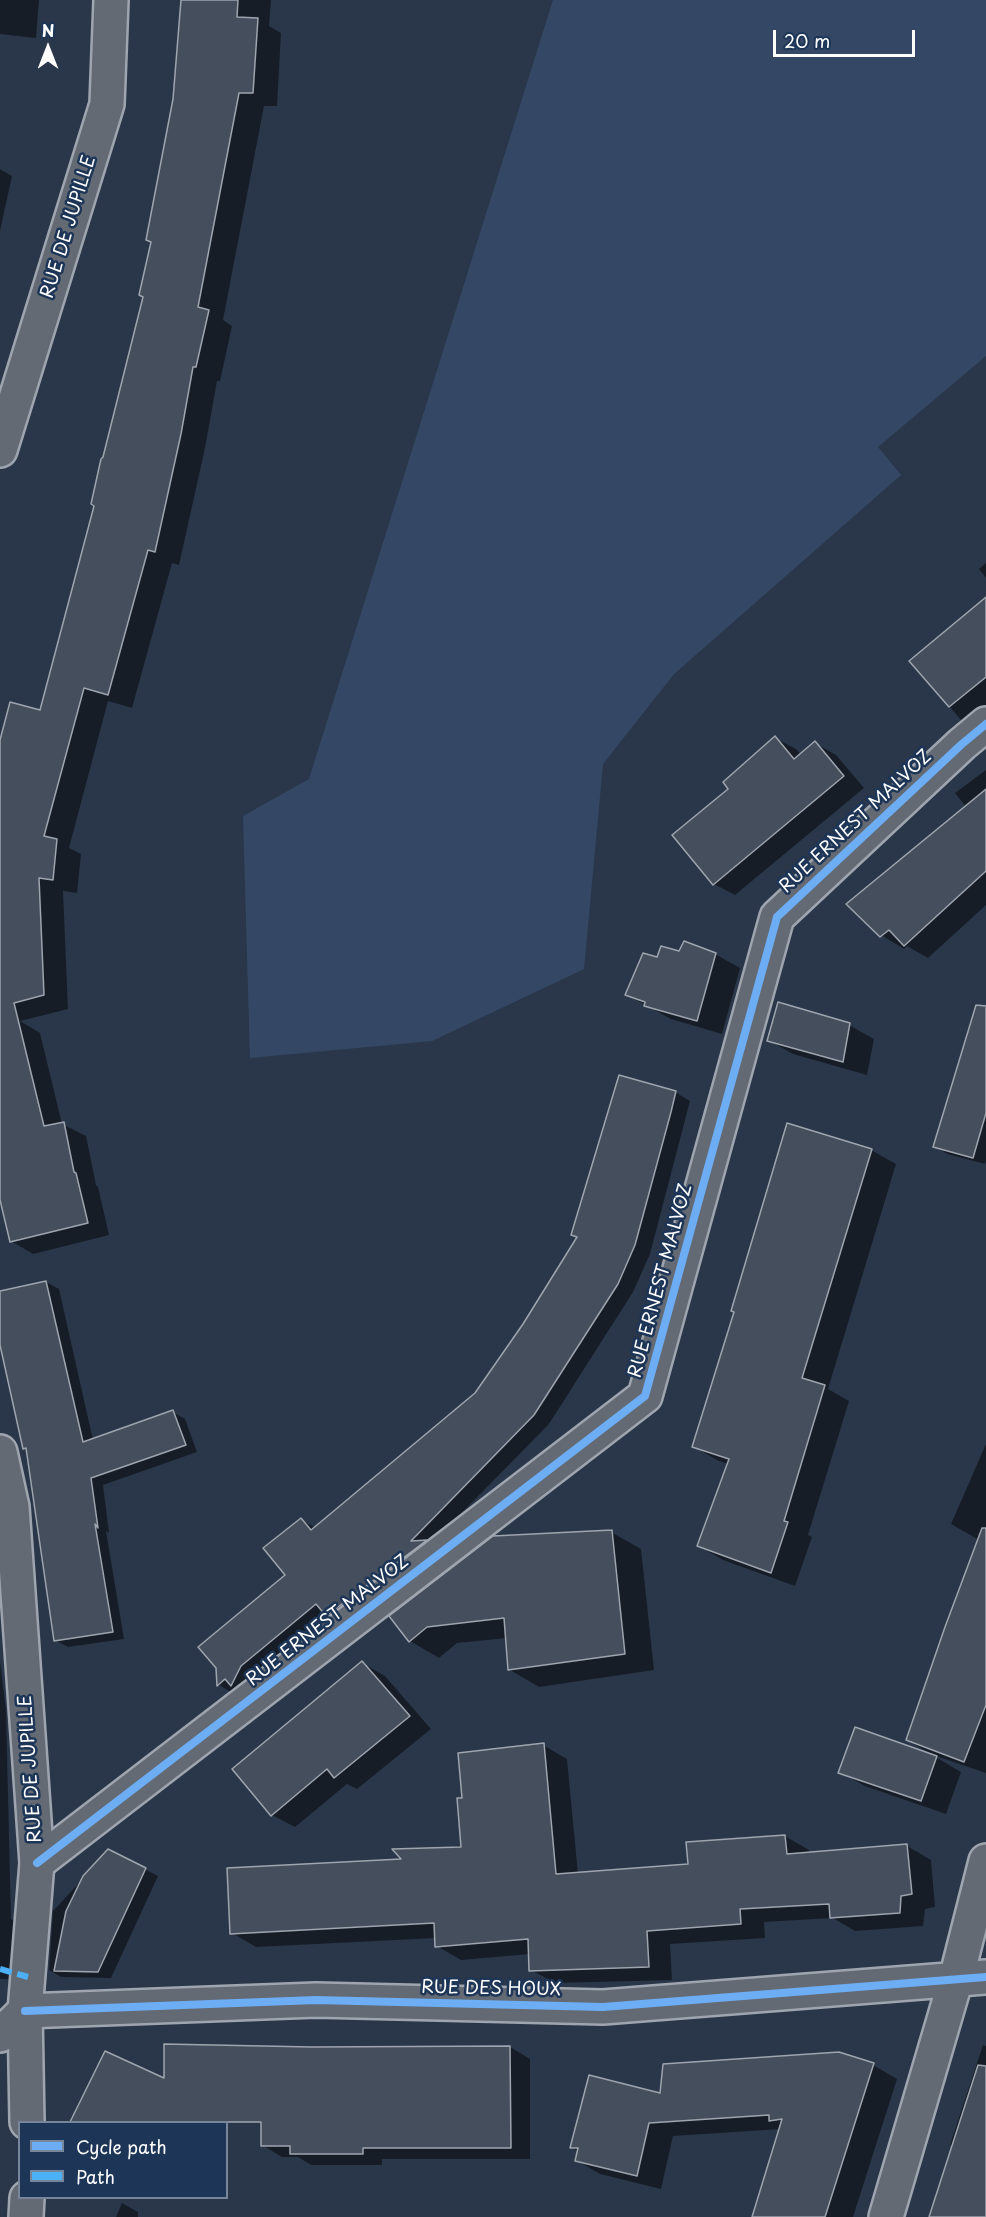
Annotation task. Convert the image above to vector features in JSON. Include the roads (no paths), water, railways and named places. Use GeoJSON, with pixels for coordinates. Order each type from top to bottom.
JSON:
{"type":"FeatureCollection","features":[{"type":"Feature","properties":{"kind":"street","name":"RUE DE JUPILLE"},"geometry":{"type":"LineString","coordinates":[[0,450],[106,104],[111,0]]}},
{"type":"Feature","properties":{"kind":"street","name":"RUE ERNEST MALVOZ"},"geometry":{"type":"LineString","coordinates":[[37,1863],[645,1396],[777,917],[986,724]]}},
{"type":"Feature","properties":{"kind":"street","name":"RUE DE JUPILLE"},"geometry":{"type":"LineString","coordinates":[[0,1452],[12,1507],[37,1863],[25,2011],[27,2121]]}},
{"type":"Feature","properties":{"kind":"street"},"geometry":{"type":"LineString","coordinates":[[886,2217],[971,1978],[986,1861]]}},
{"type":"Feature","properties":{"kind":"street","name":"RUE DES HOUX"},"geometry":{"type":"LineString","coordinates":[[25,2011],[316,2000],[603,2007],[971,1978]]}},
{"type":"Feature","properties":{"kind":"street"},"geometry":{"type":"LineString","coordinates":[[0,2036],[25,2011]]}},
{"type":"Feature","properties":{"kind":"street"},"geometry":{"type":"LineString","coordinates":[[26,2217],[27,2199]]}}]}
